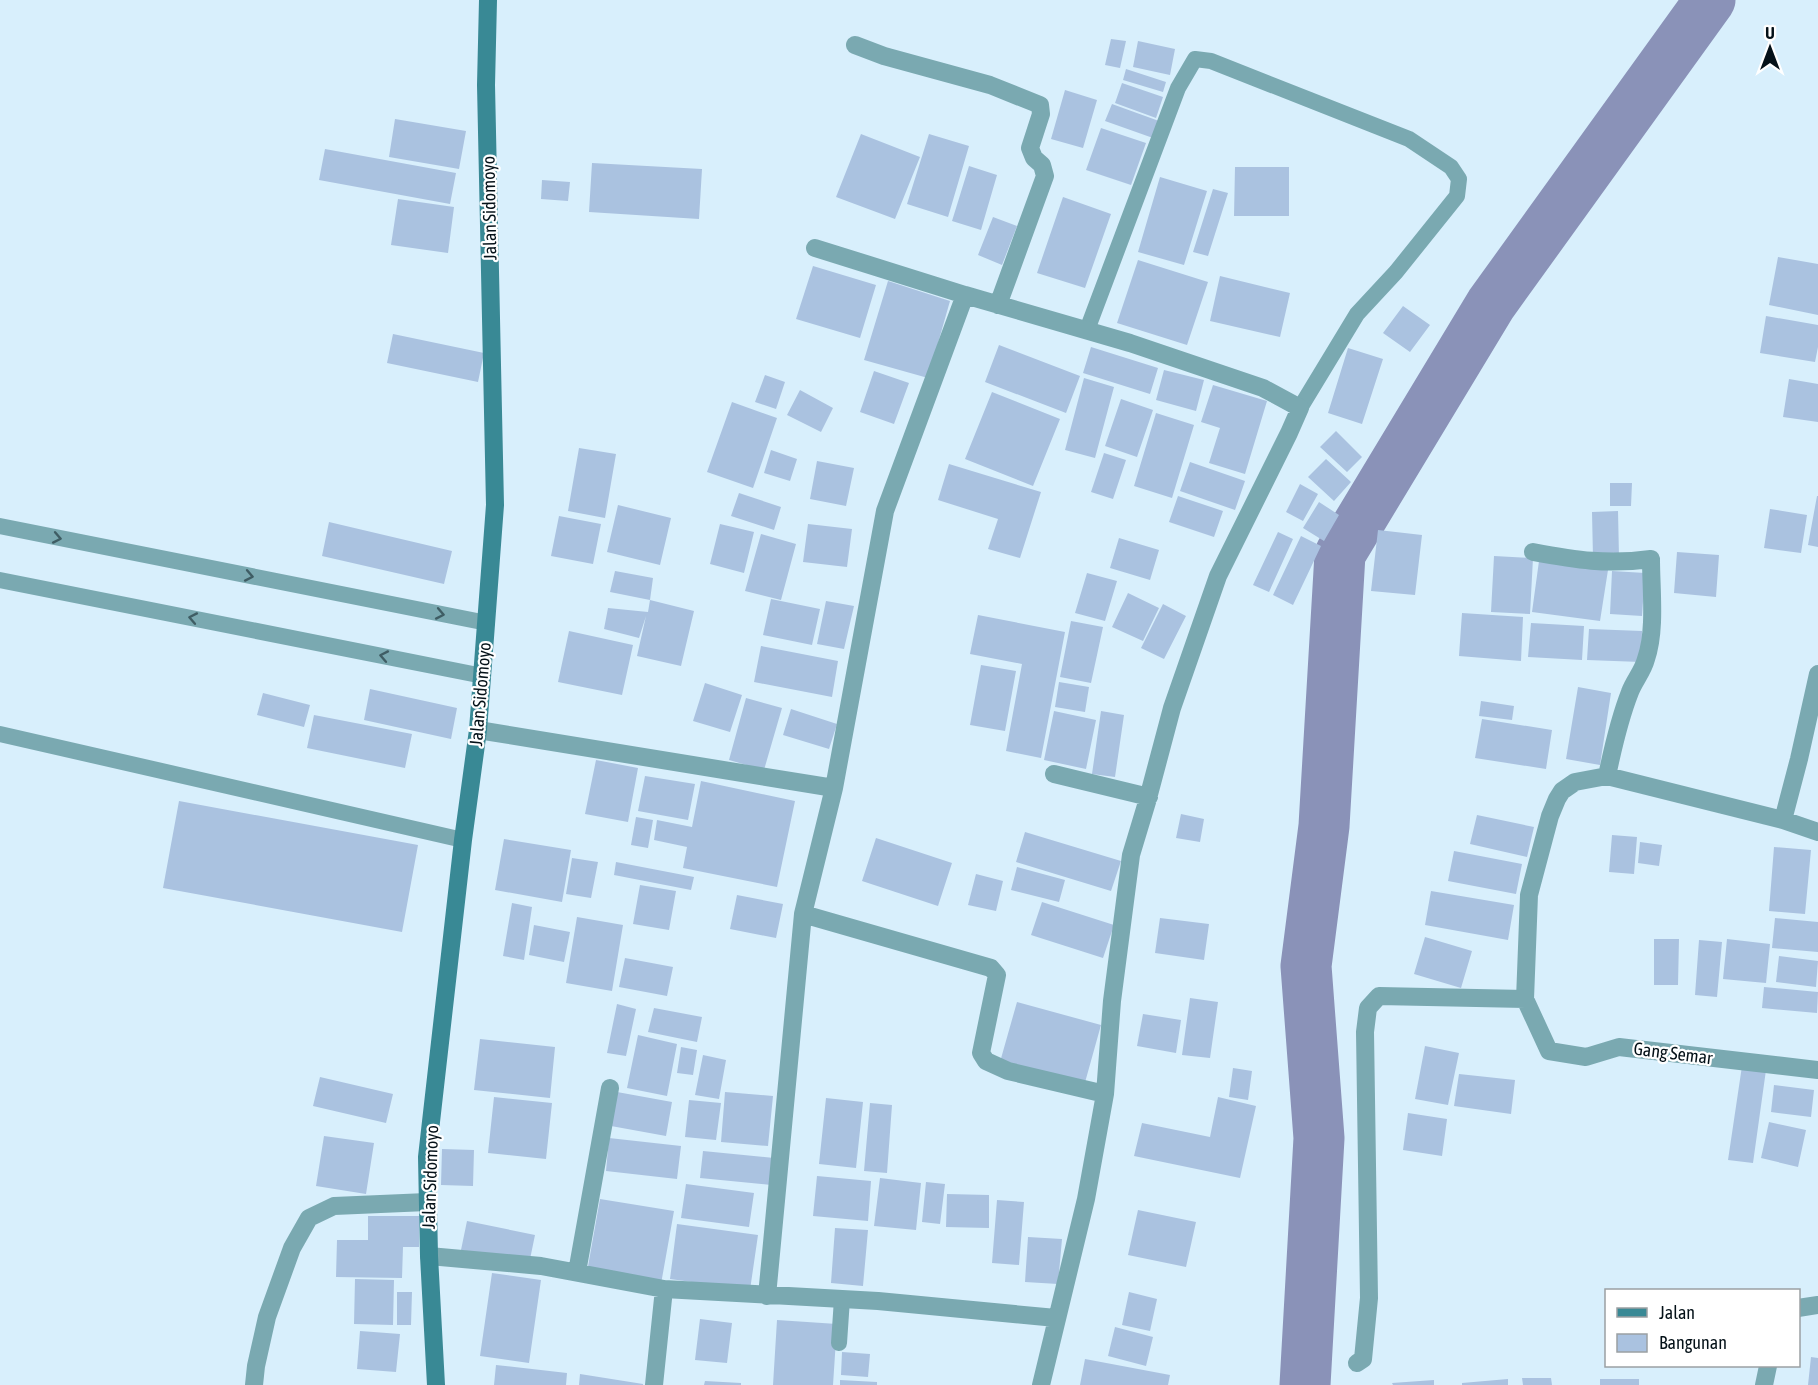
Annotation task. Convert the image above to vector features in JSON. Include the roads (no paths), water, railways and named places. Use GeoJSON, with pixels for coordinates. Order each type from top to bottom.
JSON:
{"type":"FeatureCollection","features":[{"type":"Feature","properties":{"kind":"main road","name":"Jalan Sidomoyo"},"geometry":{"type":"LineString","coordinates":[[436,1385],[429,1256],[427,1157],[463,840],[478,730],[495,505],[486,85],[488,0]]}},
{"type":"Feature","properties":{"kind":"street"},"geometry":{"type":"LineString","coordinates":[[855,45],[884,56],[990,85],[1040,105],[1041,114],[1030,148],[1034,158],[1042,165],[1045,176],[998,305]]}},
{"type":"Feature","properties":{"kind":"street"},"geometry":{"type":"LineString","coordinates":[[815,248],[1087,330],[1263,388],[1300,408],[1218,576],[1172,708],[1131,855],[1112,1001],[1106,1094],[1086,1199],[1041,1385]]}},
{"type":"Feature","properties":{"kind":"street"},"geometry":{"type":"LineString","coordinates":[[767,1296],[804,914],[834,788],[885,511],[965,295]]}},
{"type":"Feature","properties":{"kind":"street"},"geometry":{"type":"LineString","coordinates":[[1533,552],[1578,561],[1623,563],[1651,559],[1651,639],[1646,661],[1622,712],[1614,738],[1607,776]]}},
{"type":"Feature","properties":{"kind":"street"},"geometry":{"type":"LineString","coordinates":[[1783,820],[1818,674]]}},
{"type":"Feature","properties":{"kind":"street"},"geometry":{"type":"LineString","coordinates":[[478,730],[834,788]]}},
{"type":"Feature","properties":{"kind":"street"},"geometry":{"type":"LineString","coordinates":[[1054,774],[1149,797]]}},
{"type":"Feature","properties":{"kind":"street"},"geometry":{"type":"LineString","coordinates":[[1357,1362],[1363,1359],[1369,1298],[1365,1032],[1368,1008],[1379,996],[1525,999],[1529,895],[1553,806],[1562,791],[1575,782],[1607,776],[1783,820],[1818,832]]}},
{"type":"Feature","properties":{"kind":"street"},"geometry":{"type":"LineString","coordinates":[[804,914],[991,968],[997,975],[981,1053],[986,1061],[1008,1071],[1106,1094]]}},
{"type":"Feature","properties":{"kind":"street","name":"Gang Semar"},"geometry":{"type":"LineString","coordinates":[[1525,999],[1549,1051],[1586,1057],[1619,1047],[1818,1070]]}},
{"type":"Feature","properties":{"kind":"street"},"geometry":{"type":"LineString","coordinates":[[577,1272],[610,1088]]}},
{"type":"Feature","properties":{"kind":"street"},"geometry":{"type":"LineString","coordinates":[[254,1385],[267,1317],[292,1248],[309,1218],[334,1206],[427,1202]]}},
{"type":"Feature","properties":{"kind":"street"},"geometry":{"type":"LineString","coordinates":[[429,1256],[540,1266],[664,1289],[842,1299],[1000,1311],[1056,1318]]}},
{"type":"Feature","properties":{"kind":"street"},"geometry":{"type":"LineString","coordinates":[[654,1385],[664,1289]]}},
{"type":"Feature","properties":{"kind":"street"},"geometry":{"type":"LineString","coordinates":[[1800,1308],[1818,1305]]}},
{"type":"Feature","properties":{"kind":"street"},"geometry":{"type":"LineString","coordinates":[[1764,1385],[1768,1367]]}},
{"type":"Feature","properties":{"kind":"lane"},"geometry":{"type":"LineString","coordinates":[[1087,330],[1178,88],[1195,59],[1212,61],[1409,139],[1451,167],[1459,179],[1457,196],[1396,272],[1358,314],[1300,408]]}},
{"type":"Feature","properties":{"kind":"lane"},"geometry":{"type":"LineString","coordinates":[[0,526],[487,623]]}},
{"type":"Feature","properties":{"kind":"lane"},"geometry":{"type":"LineString","coordinates":[[0,580],[483,676]]}},
{"type":"Feature","properties":{"kind":"lane"},"geometry":{"type":"LineString","coordinates":[[0,734],[463,840]]}},
{"type":"Feature","properties":{"kind":"lane"},"geometry":{"type":"LineString","coordinates":[[839,1343],[842,1299]]}},
{"type":"Feature","properties":{"kind":"waterway"},"geometry":{"type":"LineString","coordinates":[[1305,1385],[1319,1138],[1306,966],[1324,826],[1340,554],[1491,304],[1710,0]]}}]}
